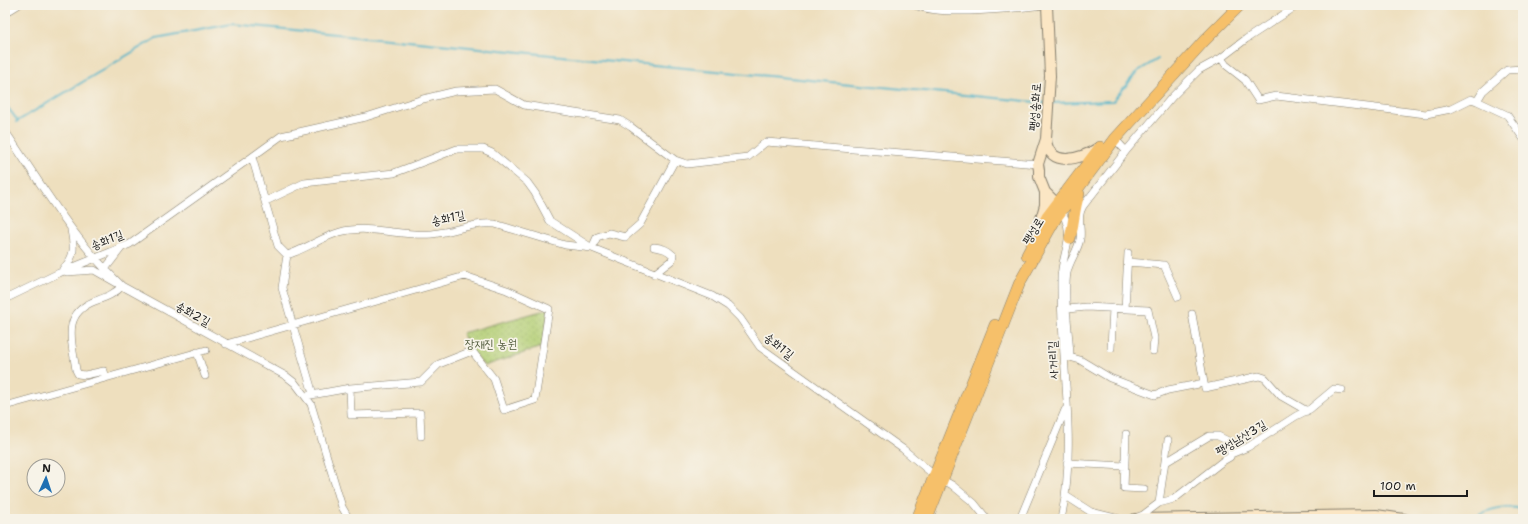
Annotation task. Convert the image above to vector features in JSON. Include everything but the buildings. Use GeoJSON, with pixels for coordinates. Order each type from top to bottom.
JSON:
{"type":"FeatureCollection","features":[{"type":"Feature","properties":{"kind":"main road","name":"팽성로"},"geometry":{"type":"LineString","coordinates":[[927,519],[938,477],[1003,306],[1037,233],[1059,207],[1101,146],[1230,5]]}},
{"type":"Feature","properties":{"kind":"main road","name":"팽성로"},"geometry":{"type":"LineString","coordinates":[[916,519],[938,477],[1020,282],[1059,207],[1084,183],[1115,139],[1204,41],[1240,5]]}},
{"type":"Feature","properties":{"kind":"main road"},"geometry":{"type":"LineString","coordinates":[[1070,238],[1074,205],[1084,183]]}},
{"type":"Feature","properties":{"kind":"street"},"geometry":{"type":"LineString","coordinates":[[5,13],[18,5]]}},
{"type":"Feature","properties":{"kind":"street"},"geometry":{"type":"LineString","coordinates":[[915,5],[949,10],[1046,5]]}},
{"type":"Feature","properties":{"kind":"street","name":"팽성송화로"},"geometry":{"type":"LineString","coordinates":[[1046,5],[1050,76],[1046,139],[1038,164],[1039,177],[1045,192],[1059,207]]}},
{"type":"Feature","properties":{"kind":"street"},"geometry":{"type":"LineString","coordinates":[[1204,383],[1168,390],[1154,395],[1110,378],[1080,360],[1067,356],[1068,272],[1080,239],[1080,213],[1126,151],[1172,97],[1199,70],[1221,58],[1246,39],[1298,5]]}},
{"type":"Feature","properties":{"kind":"street"},"geometry":{"type":"LineString","coordinates":[[1221,58],[1226,66],[1245,80],[1258,100],[1276,96],[1426,114],[1452,109],[1470,99],[1507,115],[1523,138]]}},
{"type":"Feature","properties":{"kind":"street"},"geometry":{"type":"LineString","coordinates":[[1477,101],[1483,91],[1507,70],[1523,69]]}},
{"type":"Feature","properties":{"kind":"street","name":"송화1길"},"geometry":{"type":"LineString","coordinates":[[5,299],[94,257],[130,244],[281,136],[366,118],[423,99],[456,91],[495,90],[524,105],[620,120],[675,160]]}},
{"type":"Feature","properties":{"kind":"street","name":"송화2길"},"geometry":{"type":"LineString","coordinates":[[5,131],[70,226],[94,257],[122,286],[286,376],[310,395],[311,404],[342,507],[349,519]]}},
{"type":"Feature","properties":{"kind":"street"},"geometry":{"type":"LineString","coordinates":[[1046,139],[1046,143],[1052,152],[1064,159],[1080,158],[1101,146]]}},
{"type":"Feature","properties":{"kind":"street"},"geometry":{"type":"LineString","coordinates":[[1115,139],[1126,151]]}},
{"type":"Feature","properties":{"kind":"street"},"geometry":{"type":"LineString","coordinates":[[266,201],[304,184],[394,173],[457,149],[483,149],[492,153],[527,182],[536,193],[550,221],[592,248],[597,237],[609,233],[625,237],[640,224],[675,160],[687,164],[748,157],[766,142],[1038,164]]}},
{"type":"Feature","properties":{"kind":"street"},"geometry":{"type":"LineString","coordinates":[[226,344],[292,325],[464,276],[507,290],[549,309],[535,400],[504,410],[494,379],[472,351],[439,364],[421,382],[350,388],[310,395],[292,325],[282,288],[287,255],[278,246],[252,157]]}},
{"type":"Feature","properties":{"kind":"street"},"geometry":{"type":"LineString","coordinates":[[1037,233],[1044,211],[1045,192]]}},
{"type":"Feature","properties":{"kind":"street"},"geometry":{"type":"LineString","coordinates":[[1059,207],[1069,227],[1070,238]]}},
{"type":"Feature","properties":{"kind":"street","name":"송화1길"},"geometry":{"type":"LineString","coordinates":[[287,255],[300,251],[341,231],[361,230],[431,234],[484,223],[501,226],[566,245],[592,248],[712,296],[728,306],[740,318],[760,347],[903,449],[938,477],[962,492],[987,519]]}},
{"type":"Feature","properties":{"kind":"street"},"geometry":{"type":"LineString","coordinates":[[59,273],[72,258],[75,248],[70,226]]}},
{"type":"Feature","properties":{"kind":"street","name":"사거리길"},"geometry":{"type":"LineString","coordinates":[[1061,519],[1066,496],[1067,356],[1061,268],[1070,238]]}},
{"type":"Feature","properties":{"kind":"street"},"geometry":{"type":"LineString","coordinates":[[105,269],[122,247]]}},
{"type":"Feature","properties":{"kind":"street"},"geometry":{"type":"LineString","coordinates":[[654,247],[669,251],[673,255],[672,260],[654,274]]}},
{"type":"Feature","properties":{"kind":"street"},"geometry":{"type":"LineString","coordinates":[[1125,309],[1128,253]]}},
{"type":"Feature","properties":{"kind":"street"},"geometry":{"type":"LineString","coordinates":[[1128,262],[1164,265],[1178,297]]}},
{"type":"Feature","properties":{"kind":"street"},"geometry":{"type":"LineString","coordinates":[[59,273],[94,270],[122,286],[116,293],[84,305],[72,321],[71,336],[76,370],[78,374],[84,375],[104,371],[106,378]]}},
{"type":"Feature","properties":{"kind":"street"},"geometry":{"type":"LineString","coordinates":[[1068,309],[1086,307],[1148,310],[1154,338],[1153,351]]}},
{"type":"Feature","properties":{"kind":"street"},"geometry":{"type":"LineString","coordinates":[[1111,348],[1113,308]]}},
{"type":"Feature","properties":{"kind":"street"},"geometry":{"type":"LineString","coordinates":[[1192,314],[1205,388],[1259,376],[1264,378],[1281,396],[1307,411]]}},
{"type":"Feature","properties":{"kind":"street"},"geometry":{"type":"LineString","coordinates":[[5,406],[206,350]]}},
{"type":"Feature","properties":{"kind":"street"},"geometry":{"type":"LineString","coordinates":[[197,352],[205,376]]}},
{"type":"Feature","properties":{"kind":"street"},"geometry":{"type":"LineString","coordinates":[[350,388],[351,415],[420,413],[421,436]]}},
{"type":"Feature","properties":{"kind":"street","name":"팽성남산3길"},"geometry":{"type":"LineString","coordinates":[[1131,519],[1143,514],[1159,503],[1174,499],[1223,460],[1230,457],[1231,454],[1248,447],[1296,416],[1307,411],[1334,389],[1342,390]]}},
{"type":"Feature","properties":{"kind":"street"},"geometry":{"type":"LineString","coordinates":[[1020,519],[1066,409]]}},
{"type":"Feature","properties":{"kind":"street"},"geometry":{"type":"LineString","coordinates":[[1126,434],[1124,488],[1144,490]]}},
{"type":"Feature","properties":{"kind":"street"},"geometry":{"type":"LineString","coordinates":[[1166,462],[1203,439],[1214,436],[1228,441],[1231,454]]}},
{"type":"Feature","properties":{"kind":"street"},"geometry":{"type":"LineString","coordinates":[[1159,503],[1168,440]]}},
{"type":"Feature","properties":{"kind":"street"},"geometry":{"type":"LineString","coordinates":[[1067,462],[1125,466]]}},
{"type":"Feature","properties":{"kind":"street"},"geometry":{"type":"LineString","coordinates":[[1066,496],[1091,512],[1119,519]]}},
{"type":"Feature","properties":{"kind":"street"},"geometry":{"type":"LineString","coordinates":[[1135,519],[1369,515],[1404,519]]}},
{"type":"Feature","properties":{"kind":"green space","name":"장재진 농원"},"geometry":{"type":"Polygon","coordinates":[[[549,309],[542,347],[484,366],[472,351],[462,333],[549,309]]]}},
{"type":"Feature","properties":{"kind":"waterway"},"geometry":{"type":"LineString","coordinates":[[16,122],[156,38],[232,24],[1046,103]]}},
{"type":"Feature","properties":{"kind":"waterway"},"geometry":{"type":"LineString","coordinates":[[1052,103],[1113,101],[1138,71],[1158,59]]}},
{"type":"Feature","properties":{"kind":"waterway"},"geometry":{"type":"LineString","coordinates":[[5,104],[18,121]]}},
{"type":"Feature","properties":{"kind":"waterway"},"geometry":{"type":"LineString","coordinates":[[1473,519],[1485,512],[1497,508],[1523,509]]}}]}
